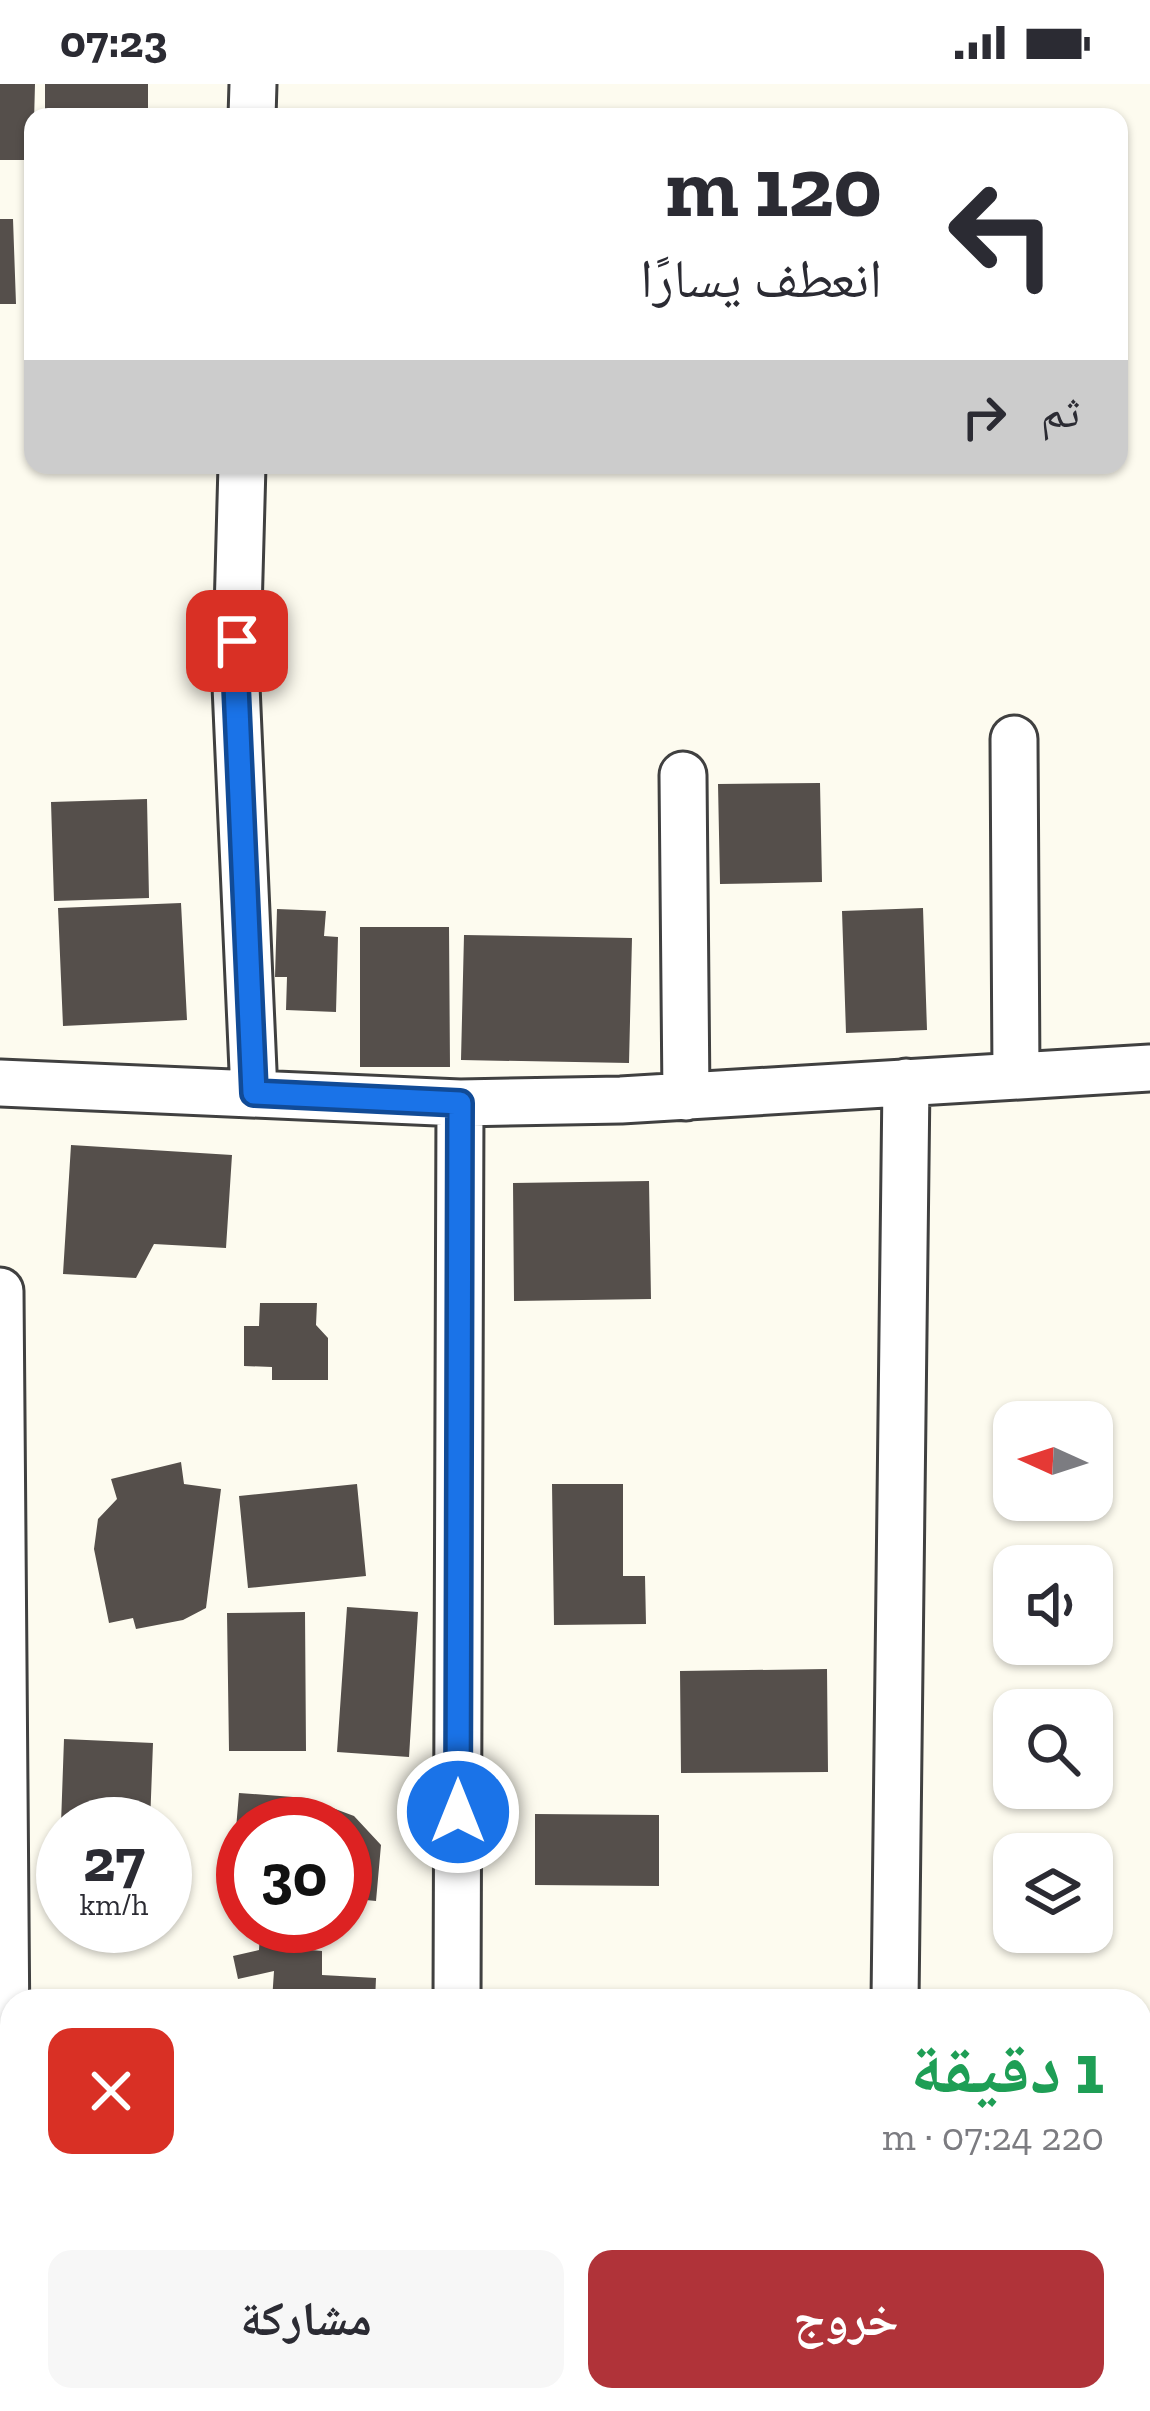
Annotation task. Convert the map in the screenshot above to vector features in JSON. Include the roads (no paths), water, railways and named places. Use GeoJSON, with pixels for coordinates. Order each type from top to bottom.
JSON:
{"type":"FeatureCollection","features":[{"type":"Feature","properties":{"kind":"street"},"geometry":{"type":"LineString","coordinates":[[242,474],[236,686],[254,1093]]}},
{"type":"Feature","properties":{"kind":"street"},"geometry":{"type":"LineString","coordinates":[[1015,739],[1016,1076]]}},
{"type":"Feature","properties":{"kind":"street"},"geometry":{"type":"LineString","coordinates":[[683,775],[686,1096]]}},
{"type":"Feature","properties":{"kind":"street"},"geometry":{"type":"LineString","coordinates":[[0,1083],[460,1103],[686,1096],[1150,1068]]}},
{"type":"Feature","properties":{"kind":"street"},"geometry":{"type":"LineString","coordinates":[[895,1989],[906,1082]]}},
{"type":"Feature","properties":{"kind":"street"},"geometry":{"type":"LineString","coordinates":[[457,1989],[460,1103]]}},
{"type":"Feature","properties":{"kind":"street"},"geometry":{"type":"LineString","coordinates":[[0,1291],[4,1989]]}}]}
